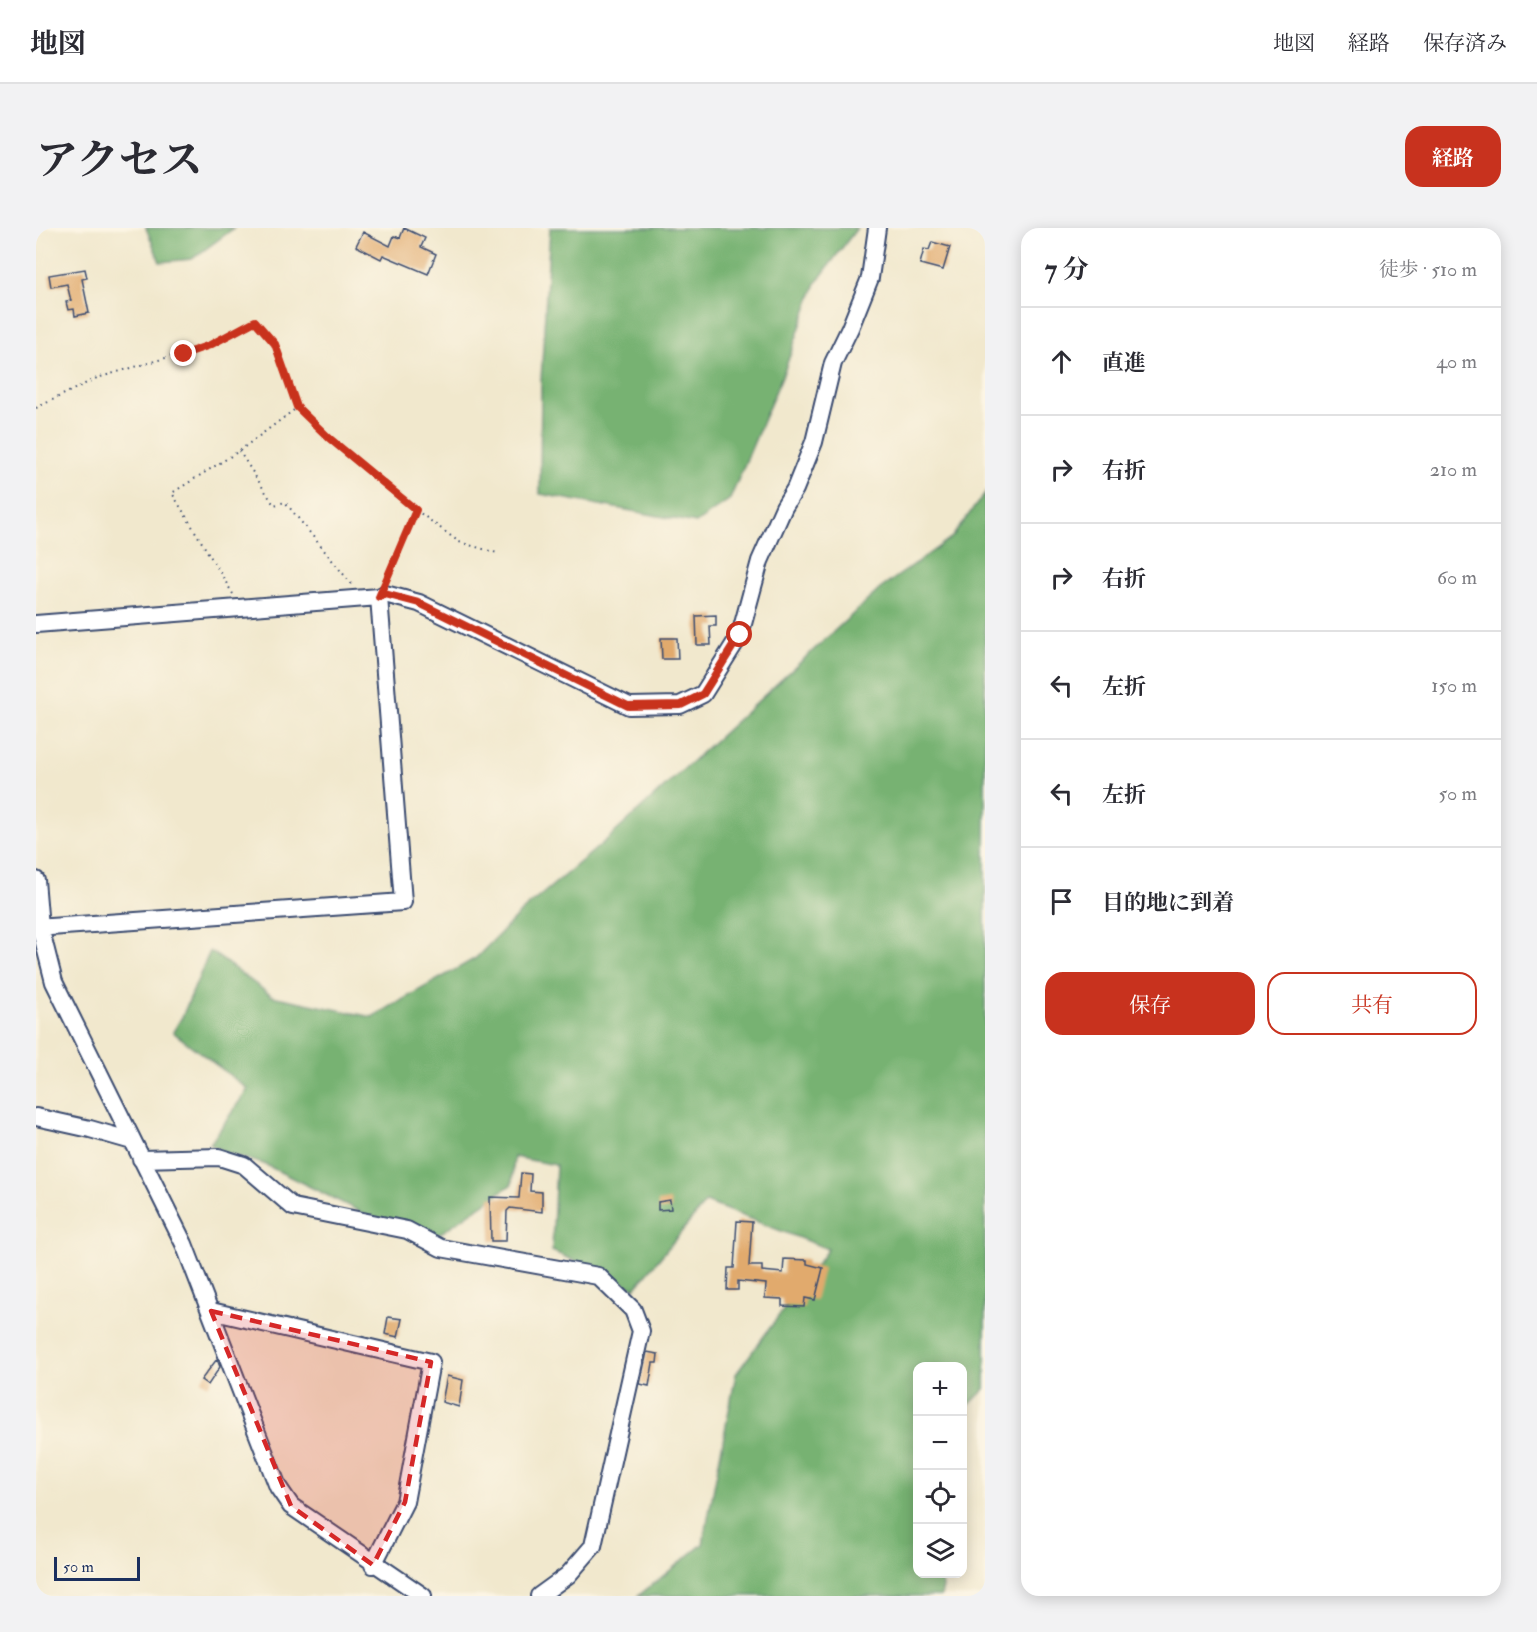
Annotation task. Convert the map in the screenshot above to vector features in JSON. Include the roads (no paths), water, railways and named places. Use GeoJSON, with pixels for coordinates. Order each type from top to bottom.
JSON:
{"type":"FeatureCollection","features":[{"type":"Feature","properties":{"kind":"street"},"geometry":{"type":"LineString","coordinates":[[36,624],[371,598],[385,594],[419,603],[628,706],[681,705],[703,694],[740,635],[760,561],[784,507],[795,489],[814,441],[832,363],[850,328],[870,278],[877,228]]}},
{"type":"Feature","properties":{"kind":"street"},"geometry":{"type":"LineString","coordinates":[[38,927],[403,902],[371,598]]}},
{"type":"Feature","properties":{"kind":"street"},"geometry":{"type":"LineString","coordinates":[[36,880],[38,927],[54,982],[184,1244],[279,1487],[291,1506],[374,1565],[423,1596]]}},
{"type":"Feature","properties":{"kind":"street"},"geometry":{"type":"LineString","coordinates":[[36,1117],[90,1129],[132,1142]]}},
{"type":"Feature","properties":{"kind":"street"},"geometry":{"type":"LineString","coordinates":[[141,1159],[219,1157],[244,1164],[293,1207],[407,1230],[441,1248],[598,1276],[633,1310],[641,1331],[593,1546],[568,1575],[539,1596]]}},
{"type":"Feature","properties":{"kind":"street"},"geometry":{"type":"LineString","coordinates":[[211,1311],[431,1362],[405,1502],[374,1565]]}}]}
